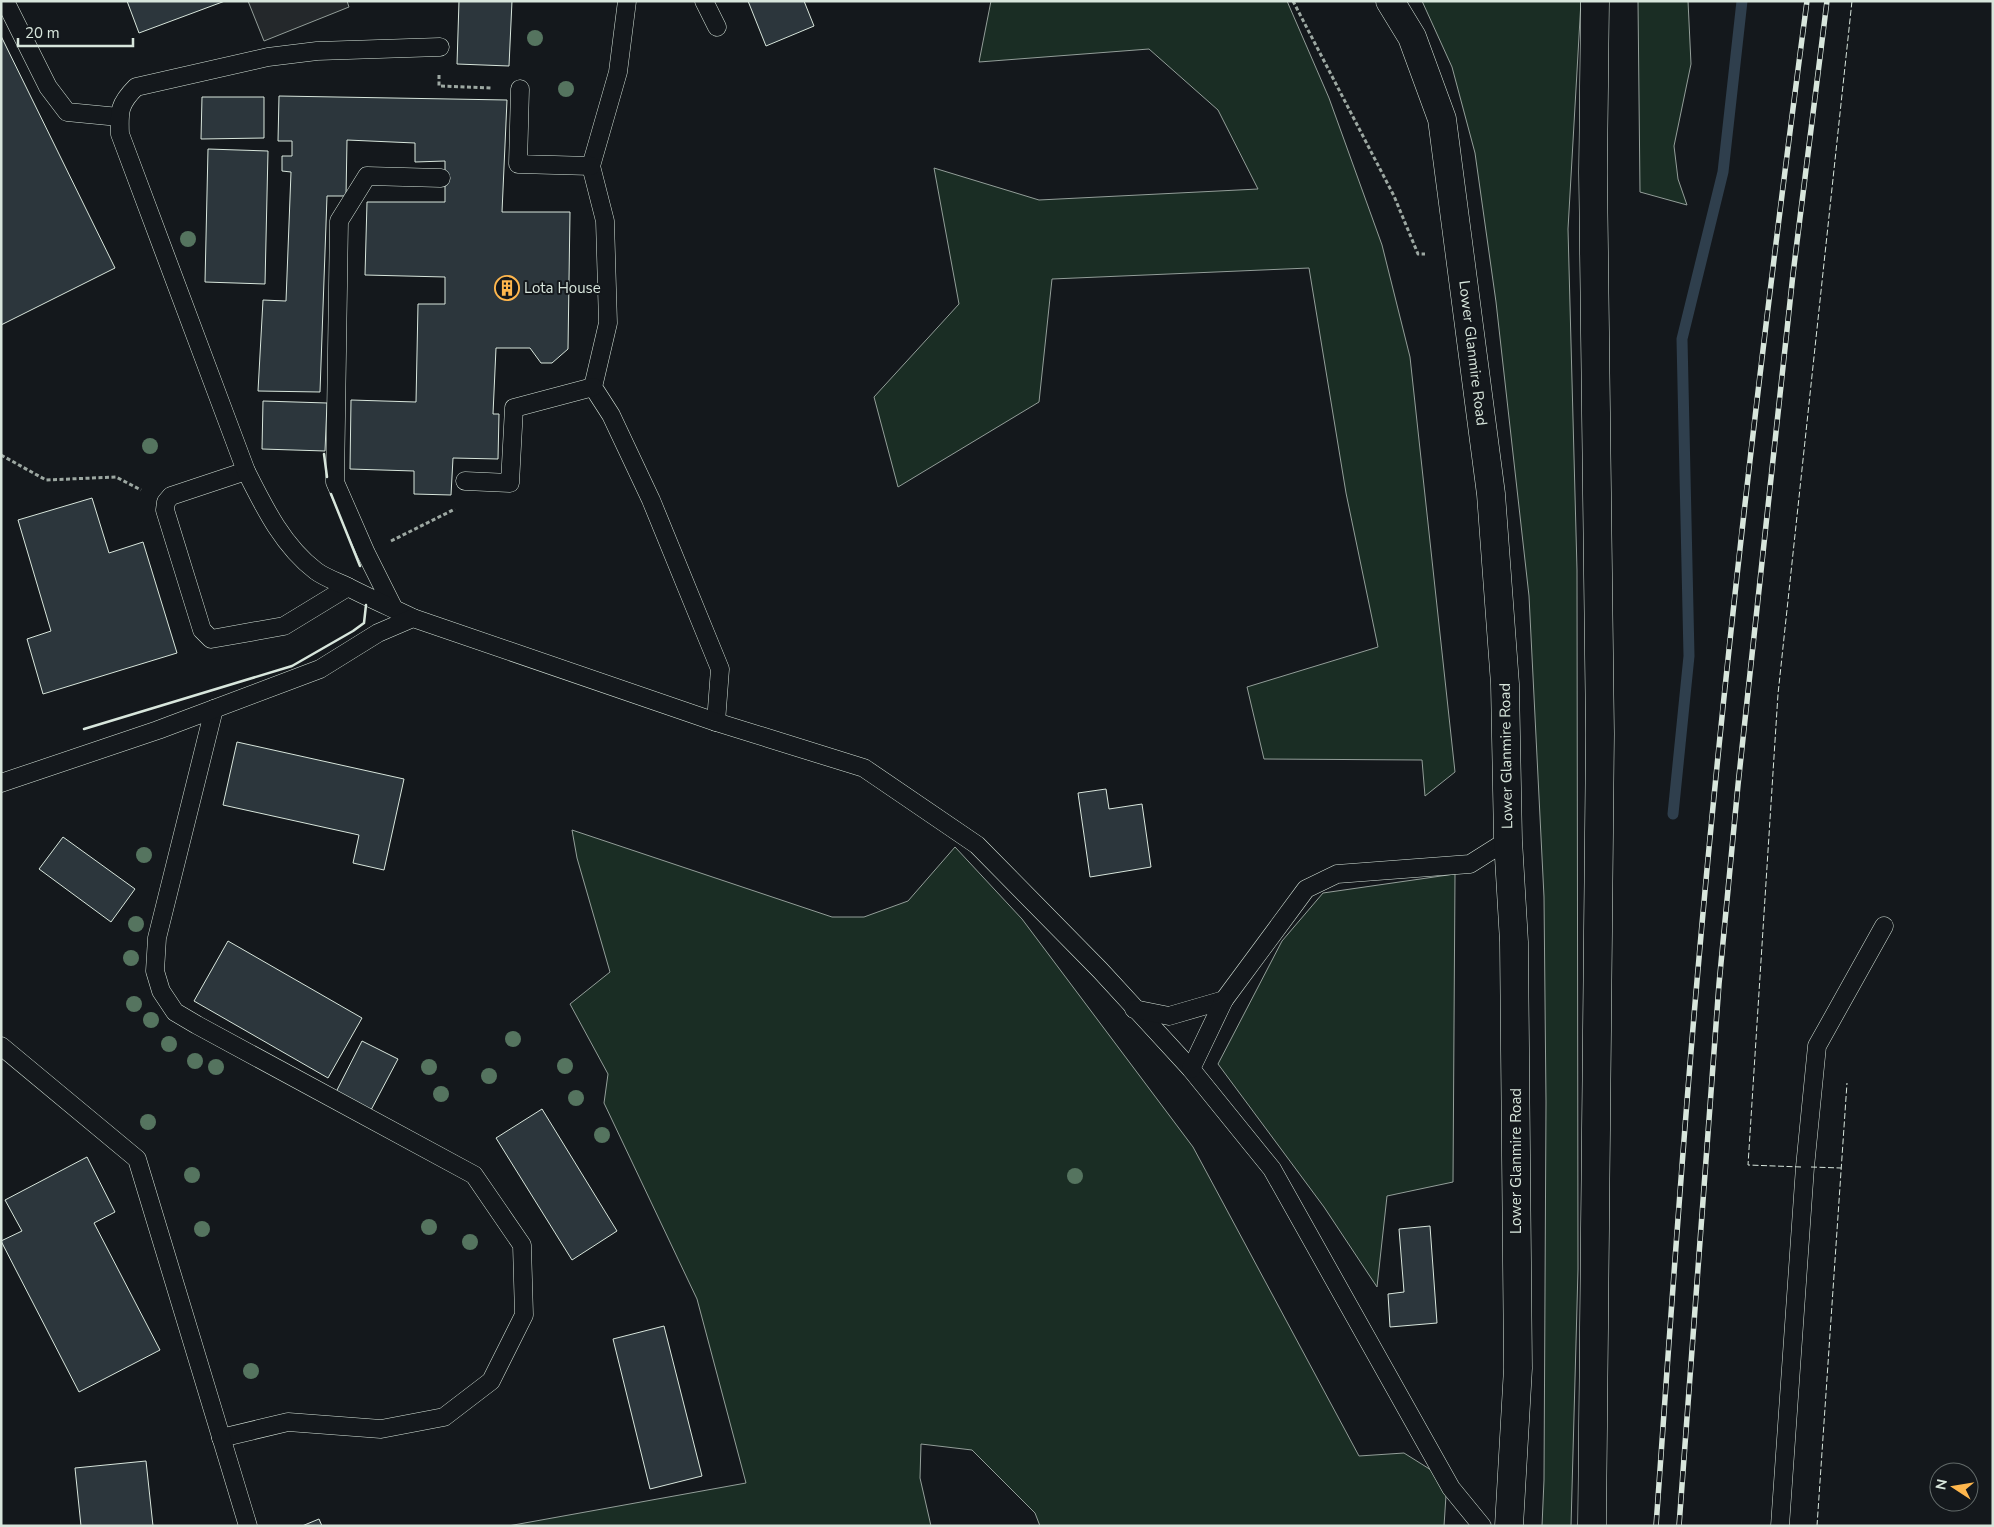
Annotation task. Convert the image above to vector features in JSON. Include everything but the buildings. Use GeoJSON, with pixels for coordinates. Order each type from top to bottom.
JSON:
{"type":"FeatureCollection","features":[{"type":"Feature","properties":{"kind":"highway","name":"Lower Glanmire Road"},"geometry":{"type":"LineString","coordinates":[[1390,1],[1412,37],[1442,119],[1491,494],[1505,684],[1508,840],[1514,942],[1518,1358],[1509,1526]]}},
{"type":"Feature","properties":{"kind":"highway"},"geometry":{"type":"LineString","coordinates":[[1592,1526],[1600,734],[1593,172],[1594,1]]}},
{"type":"Feature","properties":{"kind":"lane"},"geometry":{"type":"LineString","coordinates":[[5,1],[48,87],[67,112],[119,117]]}},
{"type":"Feature","properties":{"kind":"lane"},"geometry":{"type":"LineString","coordinates":[[626,1],[618,72],[591,166],[605,221],[608,323],[593,387],[611,415],[651,500],[720,669],[716,722]]}},
{"type":"Feature","properties":{"kind":"lane"},"geometry":{"type":"LineString","coordinates":[[704,1],[717,28]]}},
{"type":"Feature","properties":{"kind":"lane"},"geometry":{"type":"LineString","coordinates":[[440,47],[316,51],[268,57],[136,87],[123,100],[119,117],[120,134],[246,471],[278,529],[297,554],[317,572],[394,609],[414,618],[716,722],[864,768],[977,844],[1100,970],[1191,1069],[1272,1169],[1451,1488],[1482,1526]]}},
{"type":"Feature","properties":{"kind":"lane"},"geometry":{"type":"LineString","coordinates":[[520,89],[518,164],[591,166]]}},
{"type":"Feature","properties":{"kind":"lane"},"geometry":{"type":"LineString","coordinates":[[394,609],[366,554],[335,482],[340,221],[367,176],[441,178]]}},
{"type":"Feature","properties":{"kind":"lane"},"geometry":{"type":"LineString","coordinates":[[466,481],[510,483],[514,408],[593,387]]}},
{"type":"Feature","properties":{"kind":"lane"},"geometry":{"type":"LineString","coordinates":[[246,471],[171,496],[166,502],[165,510],[202,630],[211,639],[284,626],[348,587]]}},
{"type":"Feature","properties":{"kind":"lane"},"geometry":{"type":"LineString","coordinates":[[1,784],[158,730],[320,669],[378,633],[414,618]]}},
{"type":"Feature","properties":{"kind":"lane"},"geometry":{"type":"LineString","coordinates":[[214,709],[157,938],[154,971],[161,991],[175,1012],[197,1025],[474,1174],[522,1245],[524,1315],[492,1381],[444,1417],[381,1429],[288,1422],[221,1438]]}},
{"type":"Feature","properties":{"kind":"lane"},"geometry":{"type":"LineString","coordinates":[[1191,1069],[1224,1000],[1306,889],[1337,874],[1470,864],[1508,840]]}},
{"type":"Feature","properties":{"kind":"lane"},"geometry":{"type":"LineString","coordinates":[[1780,1526],[1804,1167],[1816,1046],[1884,926]]}},
{"type":"Feature","properties":{"kind":"lane"},"geometry":{"type":"LineString","coordinates":[[1134,1009],[1169,1016],[1224,1000]]}},
{"type":"Feature","properties":{"kind":"lane"},"geometry":{"type":"LineString","coordinates":[[1,1046],[137,1159],[248,1526]]}},
{"type":"Feature","properties":{"kind":"path"},"geometry":{"type":"LineString","coordinates":[[1293,1],[1394,196],[1418,254]]}},
{"type":"Feature","properties":{"kind":"path"},"geometry":{"type":"LineString","coordinates":[[440,47],[438,86],[520,89]]}},
{"type":"Feature","properties":{"kind":"path"},"geometry":{"type":"LineString","coordinates":[[1,455],[46,480],[116,477],[166,502]]}},
{"type":"Feature","properties":{"kind":"path"},"geometry":{"type":"LineString","coordinates":[[366,554],[464,505],[466,481]]}},
{"type":"Feature","properties":{"kind":"green space"},"geometry":{"type":"Polygon","coordinates":[[[991,1],[1287,1],[1329,98],[1382,245],[1410,357],[1455,772],[1425,796],[1422,760],[1264,759],[1247,687],[1378,647],[1346,493],[1309,268],[1052,279],[1039,402],[898,487],[874,397],[959,304],[934,168],[1039,200],[1258,189],[1218,110],[1149,49],[979,62],[991,1]]]}},
{"type":"Feature","properties":{"kind":"green space"},"geometry":{"type":"Polygon","coordinates":[[[1422,1],[1581,1],[1568,229],[1577,570],[1578,1269],[1571,1526],[1542,1526],[1544,1480],[1546,1102],[1544,897],[1529,596],[1496,302],[1475,153],[1452,67],[1422,1]]]}},
{"type":"Feature","properties":{"kind":"green space"},"geometry":{"type":"Polygon","coordinates":[[[1638,1],[1688,1],[1691,64],[1674,146],[1678,179],[1687,205],[1640,192],[1638,1]]]}},
{"type":"Feature","properties":{"kind":"green space"},"geometry":{"type":"Polygon","coordinates":[[[572,830],[832,917],[864,917],[908,901],[955,847],[1022,919],[1193,1147],[1359,1456],[1404,1453],[1447,1480],[1444,1526],[1040,1526],[1035,1513],[972,1450],[921,1444],[920,1478],[931,1526],[508,1526],[746,1483],[697,1299],[604,1103],[608,1074],[570,1004],[610,972],[577,858],[572,830]]]}},
{"type":"Feature","properties":{"kind":"green space"},"geometry":{"type":"Polygon","coordinates":[[[1455,874],[1453,1182],[1387,1196],[1377,1287],[1324,1207],[1218,1064],[1282,941],[1323,893],[1455,874]]]}},
{"type":"Feature","properties":{"kind":"shaded area"},"geometry":{"type":"Polygon","coordinates":[[[248,1],[347,1],[349,7],[264,41],[248,1]]]}},
{"type":"Feature","properties":{"kind":"waterway"},"geometry":{"type":"LineString","coordinates":[[1673,814],[1689,656],[1682,339],[1723,172],[1742,1]]}},
{"type":"Feature","properties":{"kind":"railway"},"geometry":{"type":"LineString","coordinates":[[1656,1526],[1675,1253],[1697,981],[1720,736],[1761,368],[1807,1]]}},
{"type":"Feature","properties":{"kind":"railway"},"geometry":{"type":"LineString","coordinates":[[1679,1526],[1719,984],[1738,785],[1793,274],[1827,1]]}},
{"type":"Feature","properties":{"kind":"fence"},"geometry":{"type":"LineString","coordinates":[[1801,1167],[1748,1165],[1778,694],[1852,1]]}},
{"type":"Feature","properties":{"kind":"fence"},"geometry":{"type":"LineString","coordinates":[[1817,1526],[1847,1083]]}},
{"type":"Feature","properties":{"kind":"fence"},"geometry":{"type":"LineString","coordinates":[[1811,1167],[1841,1168]]}},
{"type":"Feature","properties":{"kind":"wall"},"geometry":{"type":"LineString","coordinates":[[324,454],[327,477]]}},
{"type":"Feature","properties":{"kind":"wall"},"geometry":{"type":"LineString","coordinates":[[331,494],[360,566]]}},
{"type":"Feature","properties":{"kind":"wall"},"geometry":{"type":"LineString","coordinates":[[84,729],[292,666],[364,623],[366,605]]}},
{"type":"Feature","properties":{"kind":"place","name":"Lota House"},"geometry":{"type":"Point","coordinates":[507,288]}}]}
